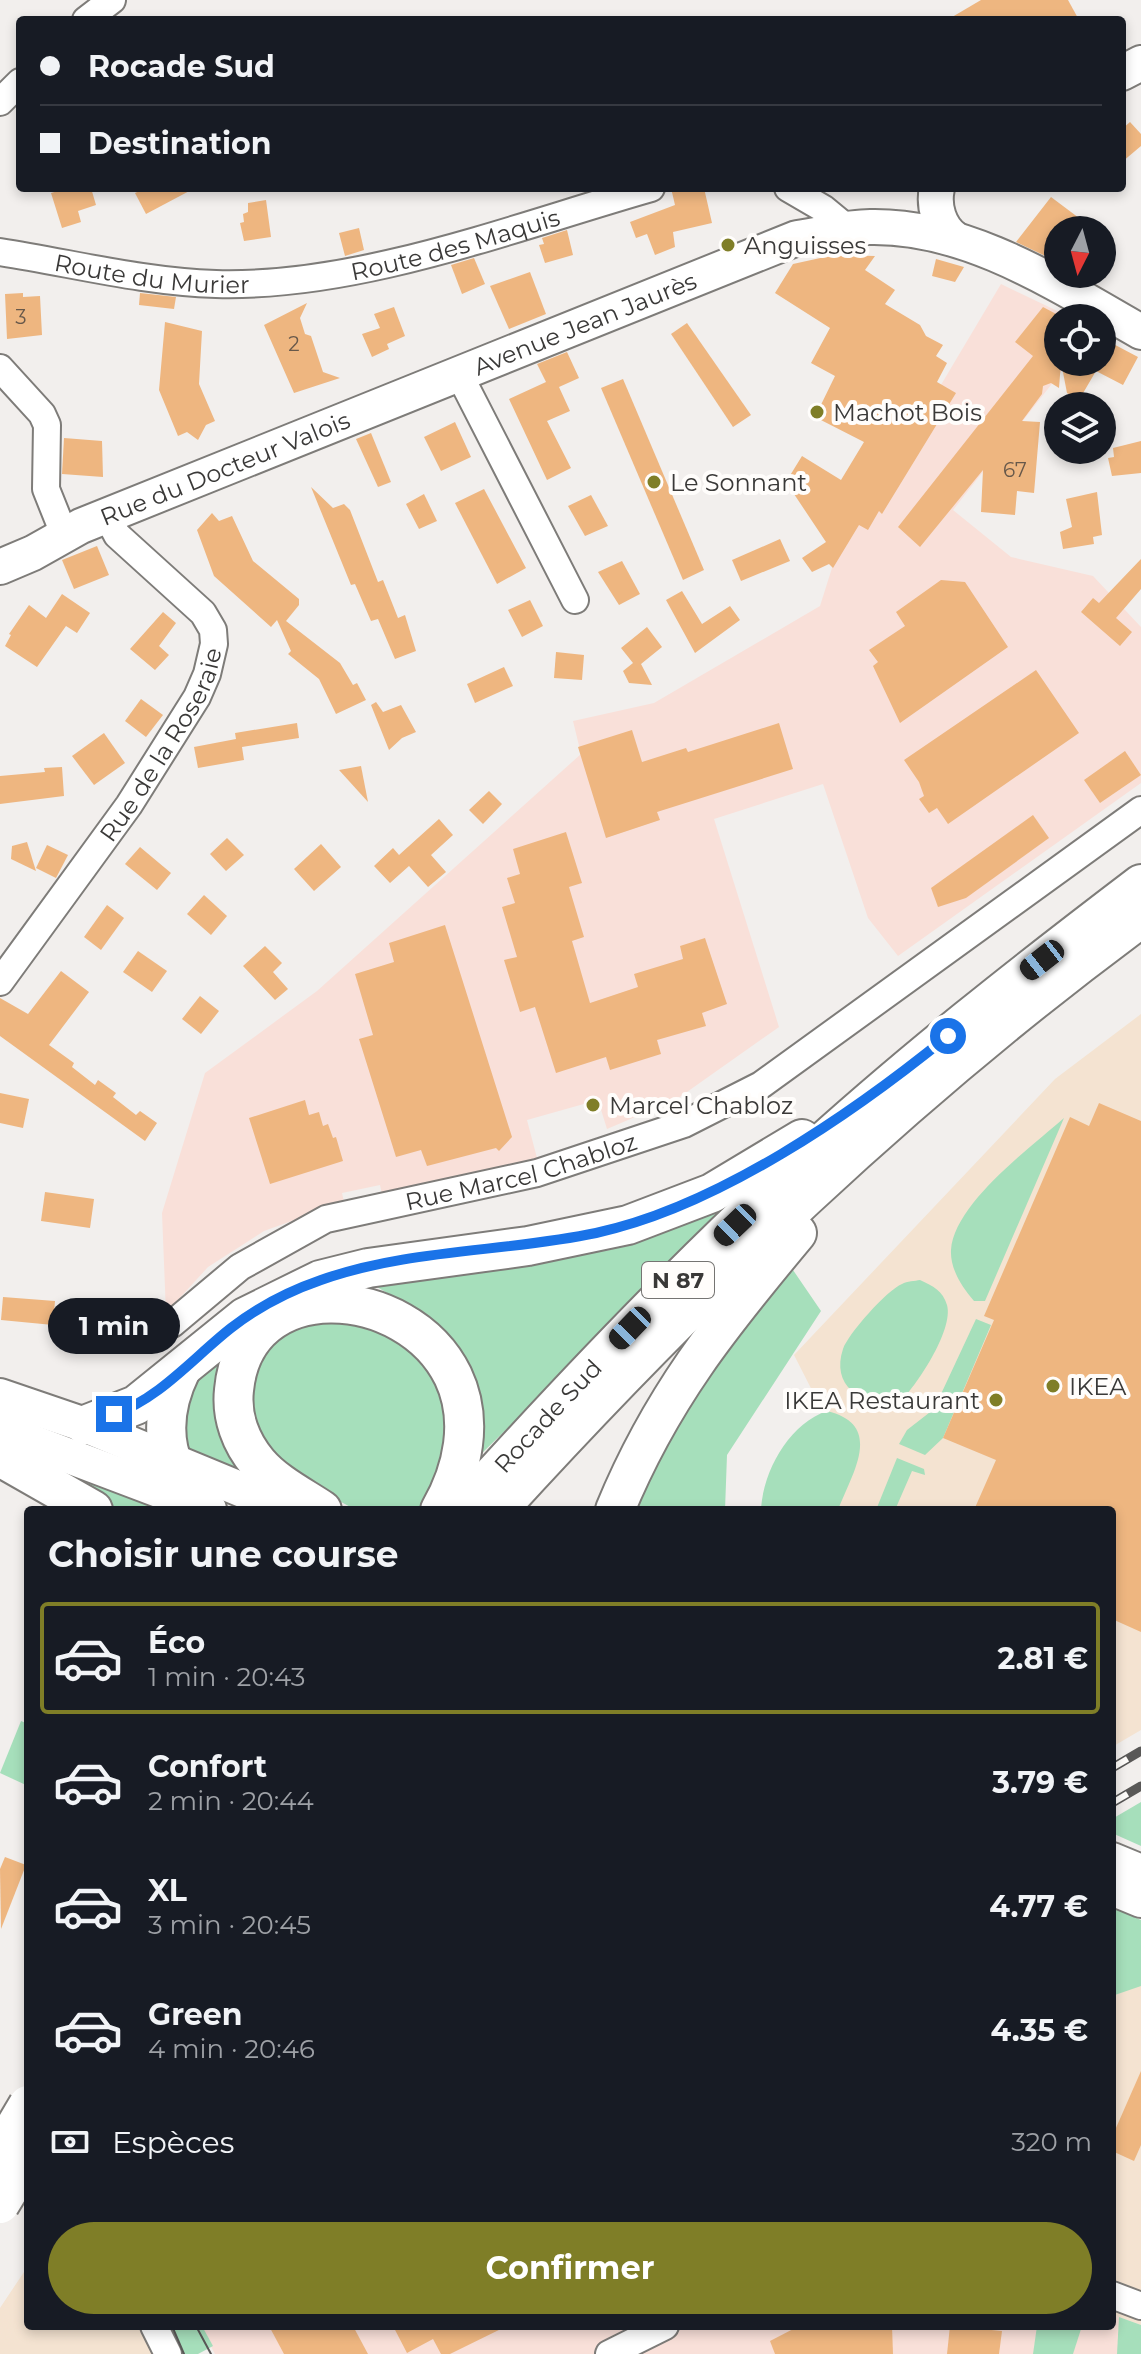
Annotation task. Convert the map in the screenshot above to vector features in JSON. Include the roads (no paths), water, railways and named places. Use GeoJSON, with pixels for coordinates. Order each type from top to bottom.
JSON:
{"type":"FeatureCollection","features":[{"type":"Feature","properties":{"kind":"highway","name":"Rocade Sud"},"geometry":{"type":"LineString","coordinates":[[465,1506],[565,1394],[799,1164],[911,1066],[1141,884]]}},
{"type":"Feature","properties":{"kind":"highway","name":"Rocade Sud"},"geometry":{"type":"LineString","coordinates":[[502,1506],[693,1303],[895,1115],[1035,999],[1141,918]]}},
{"type":"Feature","properties":{"kind":"highway"},"geometry":{"type":"LineString","coordinates":[[85,1425],[136,1405],[245,1317],[320,1280],[368,1268],[595,1233],[686,1205],[780,1154],[911,1066]]}},
{"type":"Feature","properties":{"kind":"highway"},"geometry":{"type":"LineString","coordinates":[[617,1506],[667,1401],[691,1364],[895,1115]]}},
{"type":"Feature","properties":{"kind":"highway"},"geometry":{"type":"LineString","coordinates":[[316,1506],[271,1476],[249,1451],[240,1435],[234,1408],[235,1379],[251,1342],[274,1320],[303,1308],[350,1303],[392,1315],[419,1331],[438,1352],[455,1380],[464,1422],[463,1450],[456,1479],[442,1506]]}},
{"type":"Feature","properties":{"kind":"highway"},"geometry":{"type":"LineString","coordinates":[[181,1370],[166,1410],[170,1459],[190,1495],[204,1506]]}},
{"type":"Feature","properties":{"kind":"highway"},"geometry":{"type":"LineString","coordinates":[[0,1457],[86,1506]]}},
{"type":"Feature","properties":{"kind":"highway"},"geometry":{"type":"LineString","coordinates":[[0,2152],[24,2112]]}},
{"type":"Feature","properties":{"kind":"highway"},"geometry":{"type":"LineString","coordinates":[[0,2204],[24,2165]]}},
{"type":"Feature","properties":{"kind":"main road"},"geometry":{"type":"LineString","coordinates":[[899,228],[921,192]]}},
{"type":"Feature","properties":{"kind":"main road"},"geometry":{"type":"LineString","coordinates":[[937,192],[935,206],[940,220],[955,239]]}},
{"type":"Feature","properties":{"kind":"main road","name":"Avenue Jean Jaurès"},"geometry":{"type":"LineString","coordinates":[[386,403],[797,238],[847,228],[899,228],[955,239],[1001,258],[1141,332]]}},
{"type":"Feature","properties":{"kind":"main road","name":"Rue du Docteur Valois"},"geometry":{"type":"LineString","coordinates":[[0,553],[64,534],[386,403]]}},
{"type":"Feature","properties":{"kind":"main road","name":"Rue du Docteur Valois"},"geometry":{"type":"LineString","coordinates":[[0,567],[33,553],[64,534]]}},
{"type":"Feature","properties":{"kind":"main road"},"geometry":{"type":"LineString","coordinates":[[0,1396],[85,1425],[282,1506]]}},
{"type":"Feature","properties":{"kind":"main road"},"geometry":{"type":"LineString","coordinates":[[0,1430],[201,1506]]}},
{"type":"Feature","properties":{"kind":"main road"},"geometry":{"type":"LineString","coordinates":[[1116,1862],[1141,1872]]}},
{"type":"Feature","properties":{"kind":"main road"},"geometry":{"type":"LineString","coordinates":[[1116,1890],[1141,1900]]}},
{"type":"Feature","properties":{"kind":"street"},"geometry":{"type":"LineString","coordinates":[[91,16],[112,0]]}},
{"type":"Feature","properties":{"kind":"street"},"geometry":{"type":"LineString","coordinates":[[0,102],[16,86]]}},
{"type":"Feature","properties":{"kind":"street","name":"Route des Maquis"},"geometry":{"type":"LineString","coordinates":[[304,280],[384,264],[637,192]]}},
{"type":"Feature","properties":{"kind":"street"},"geometry":{"type":"LineString","coordinates":[[787,192],[797,238]]}},
{"type":"Feature","properties":{"kind":"street"},"geometry":{"type":"LineString","coordinates":[[793,192],[824,209],[847,228]]}},
{"type":"Feature","properties":{"kind":"street","name":"Route du Murier"},"geometry":{"type":"LineString","coordinates":[[0,252],[201,284],[304,280]]}},
{"type":"Feature","properties":{"kind":"street"},"geometry":{"type":"LineString","coordinates":[[0,368],[42,414],[47,425],[46,489],[64,534]]}},
{"type":"Feature","properties":{"kind":"street"},"geometry":{"type":"LineString","coordinates":[[458,372],[575,600]]}},
{"type":"Feature","properties":{"kind":"street","name":"Rue de la Roseraie"},"geometry":{"type":"LineString","coordinates":[[0,982],[129,805],[197,697],[212,658],[213,630],[203,613],[117,535],[107,516]]}},
{"type":"Feature","properties":{"kind":"street","name":"Rue Marcel Chabloz"},"geometry":{"type":"LineString","coordinates":[[172,1324],[240,1267],[326,1219],[537,1173],[605,1153],[684,1124],[761,1085],[1141,810]]}},
{"type":"Feature","properties":{"kind":"street"},"geometry":{"type":"LineString","coordinates":[[1116,2297],[1141,2306]]}},
{"type":"Feature","properties":{"kind":"street"},"geometry":{"type":"LineString","coordinates":[[156,2330],[168,2354]]}},
{"type":"Feature","properties":{"kind":"street"},"geometry":{"type":"LineString","coordinates":[[609,2354],[657,2330]]}},
{"type":"Feature","properties":{"kind":"tram line"},"geometry":{"type":"LineString","coordinates":[[0,2190],[24,2185]]}},
{"type":"Feature","properties":{"kind":"tram line"},"geometry":{"type":"LineString","coordinates":[[174,2330],[184,2354]]}},
{"type":"Feature","properties":{"kind":"tram line"},"geometry":{"type":"LineString","coordinates":[[198,2330],[211,2354]]}},
{"type":"Feature","properties":{"kind":"railway"},"geometry":{"type":"LineString","coordinates":[[1116,1766],[1141,1751]]}},
{"type":"Feature","properties":{"kind":"railway"},"geometry":{"type":"LineString","coordinates":[[1116,1801],[1141,1786]]}},
{"type":"Feature","properties":{"kind":"railway"},"geometry":{"type":"LineString","coordinates":[[0,2136],[24,2130]]}},
{"type":"Feature","properties":{"kind":"railway"},"geometry":{"type":"LineString","coordinates":[[0,2154],[24,2149]]}},
{"type":"Feature","properties":{"kind":"place","name":"Anguisses"},"geometry":{"type":"Point","coordinates":[728,245]}},
{"type":"Feature","properties":{"kind":"place","name":"Machot Bois"},"geometry":{"type":"Point","coordinates":[817,412]}},
{"type":"Feature","properties":{"kind":"place","name":"Le Sonnant"},"geometry":{"type":"Point","coordinates":[654,482]}},
{"type":"Feature","properties":{"kind":"place","name":"Marcel Chabloz"},"geometry":{"type":"Point","coordinates":[593,1105]}},
{"type":"Feature","properties":{"kind":"place","name":"IKEA"},"geometry":{"type":"Point","coordinates":[1053,1386]}},
{"type":"Feature","properties":{"kind":"place","name":"IKEA Restaurant"},"geometry":{"type":"Point","coordinates":[996,1400]}}]}
